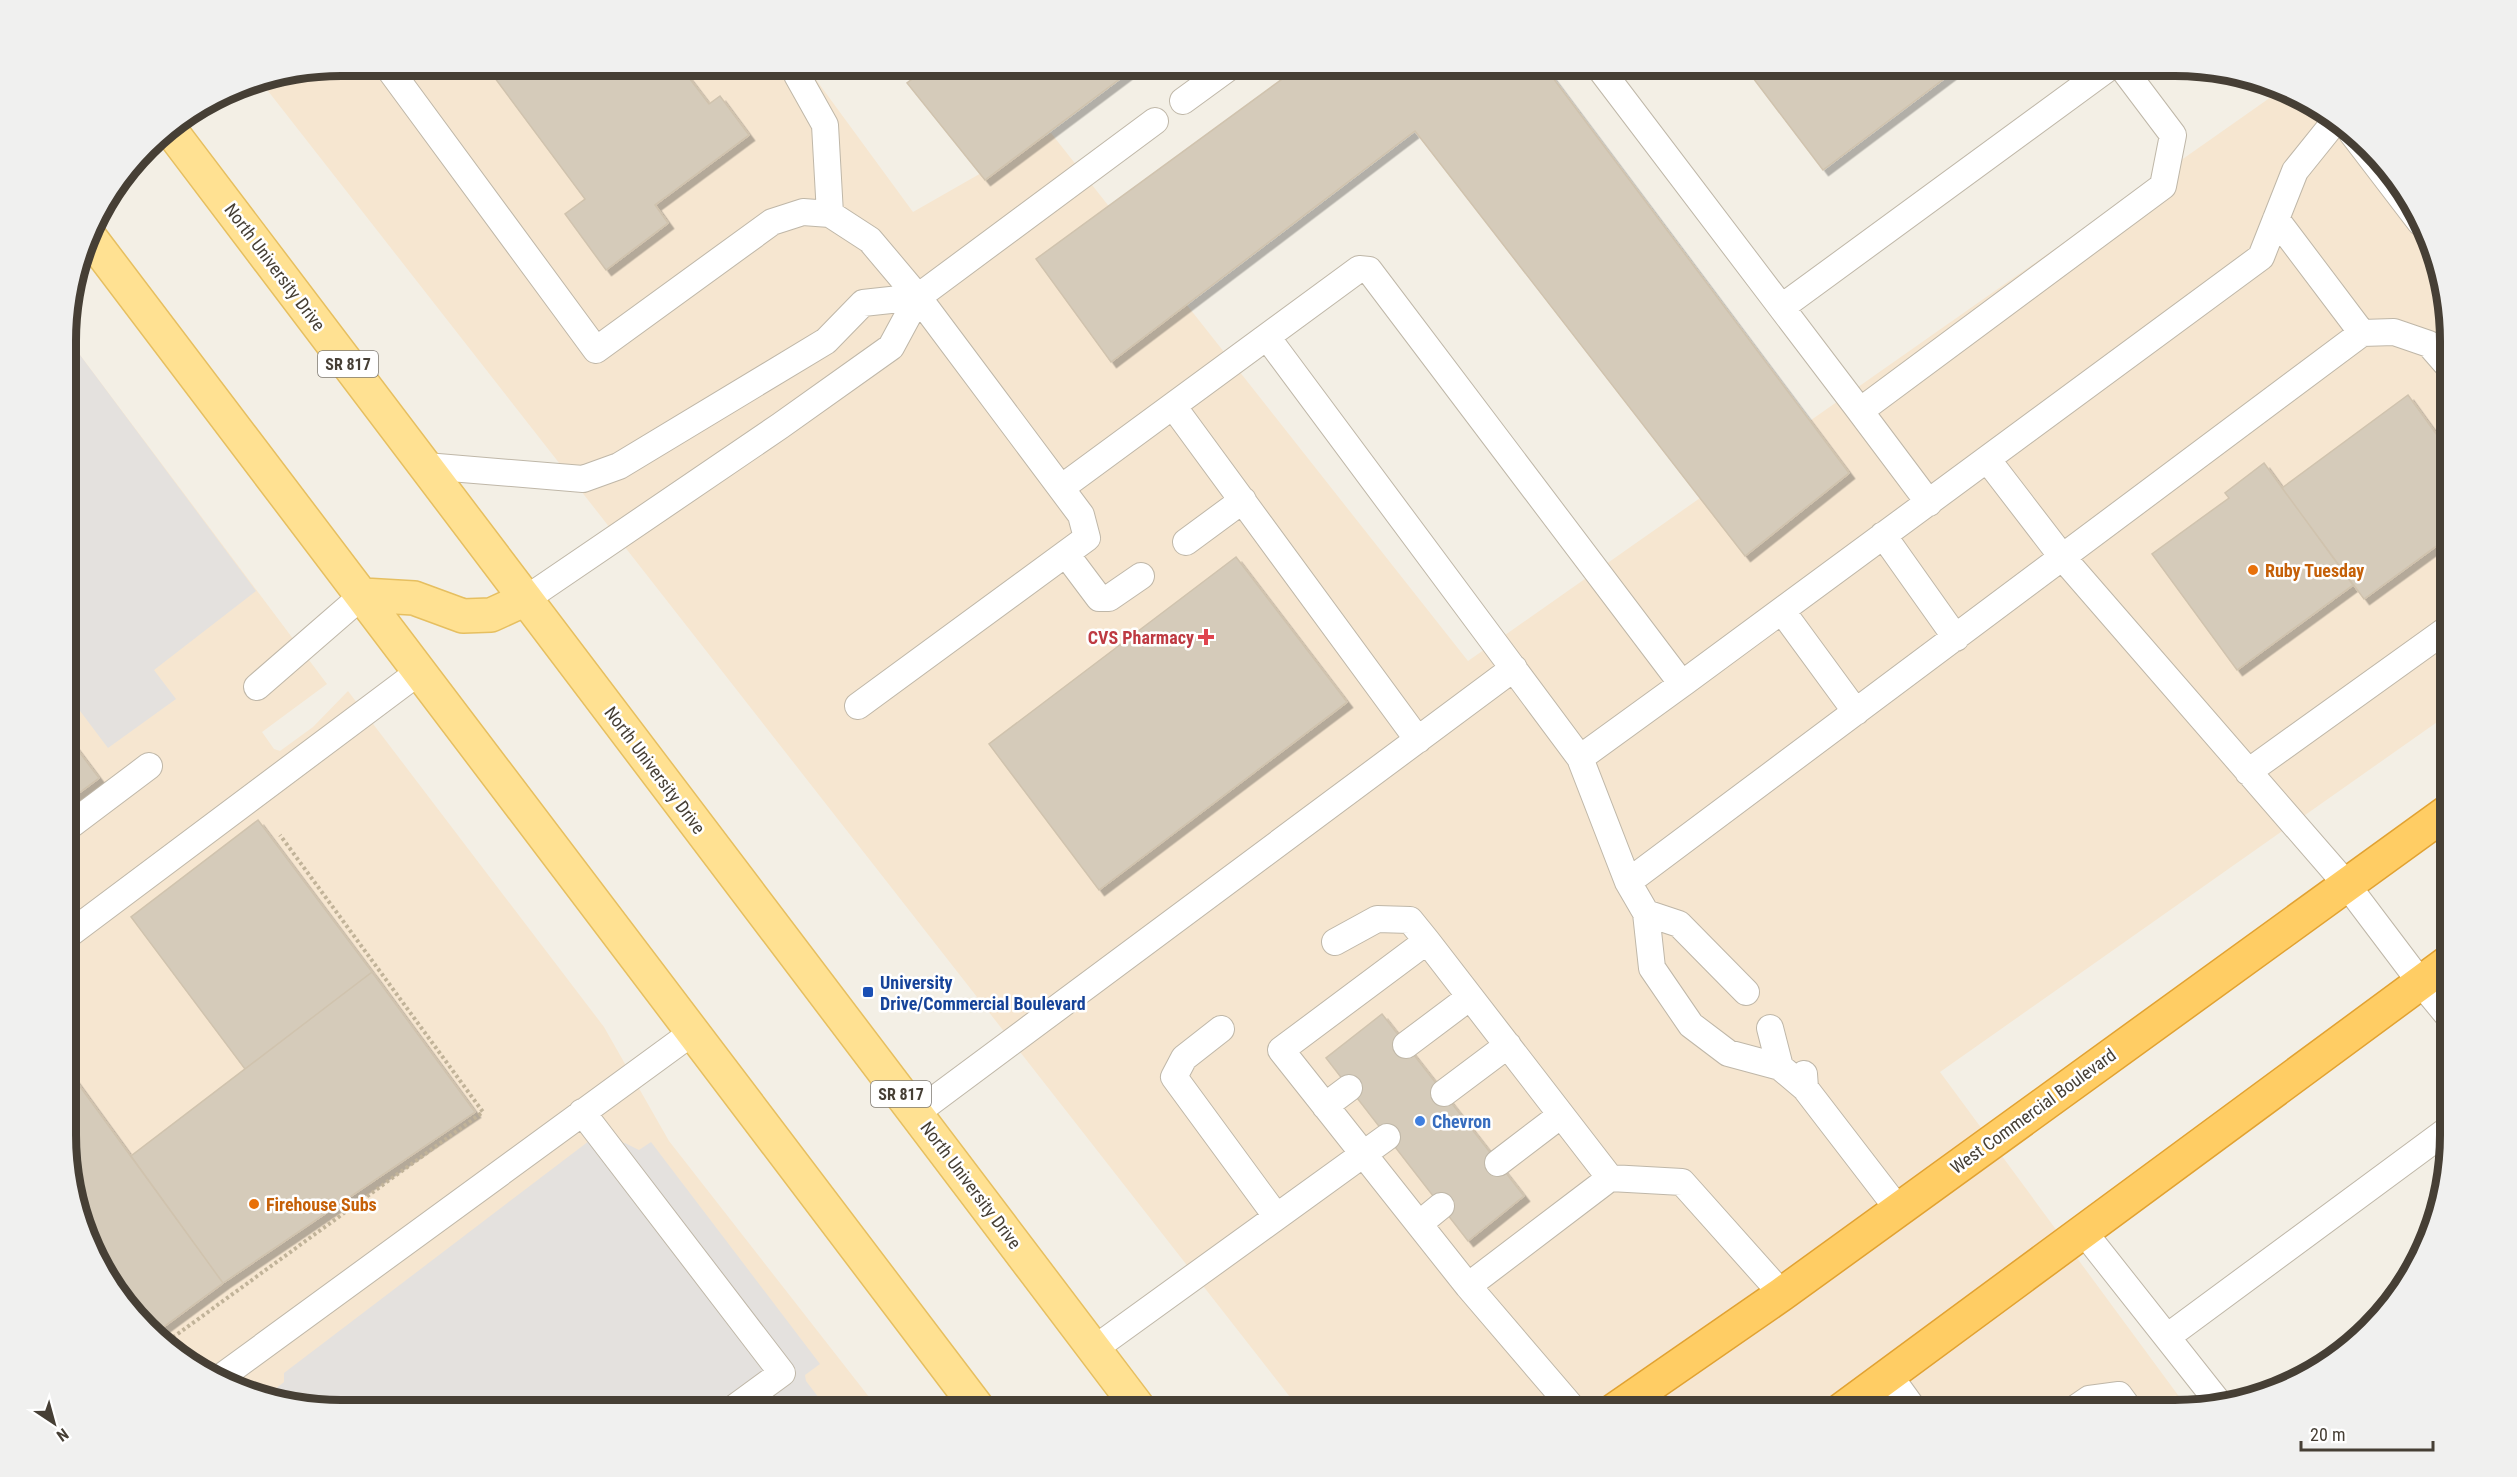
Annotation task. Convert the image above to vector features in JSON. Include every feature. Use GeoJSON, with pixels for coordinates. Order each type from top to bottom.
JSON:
{"type":"FeatureCollection","features":[{"type":"Feature","properties":{"kind":"highway","name":"West Commercial Boulevard"},"geometry":{"type":"LineString","coordinates":[[1629,1400],[1782,1294],[2440,817]]}},
{"type":"Feature","properties":{"kind":"highway"},"geometry":{"type":"LineString","coordinates":[[1855,1400],[2440,969]]}},
{"type":"Feature","properties":{"kind":"main road","name":"North University Drive"},"geometry":{"type":"LineString","coordinates":[[175,135],[1133,1400]]}},
{"type":"Feature","properties":{"kind":"main road"},"geometry":{"type":"LineString","coordinates":[[95,244],[972,1400]]}},
{"type":"Feature","properties":{"kind":"main road"},"geometry":{"type":"LineString","coordinates":[[363,595],[414,598],[463,616],[491,615],[526,599]]}},
{"type":"Feature","properties":{"kind":"lane"},"geometry":{"type":"LineString","coordinates":[[394,76],[596,350],[772,222],[803,212],[830,214],[870,240],[918,297],[1082,515],[1087,538],[858,706]]}},
{"type":"Feature","properties":{"kind":"lane"},"geometry":{"type":"LineString","coordinates":[[802,76],[825,125],[830,214]]}},
{"type":"Feature","properties":{"kind":"lane"},"geometry":{"type":"LineString","coordinates":[[1183,101],[1217,76]]}},
{"type":"Feature","properties":{"kind":"lane"},"geometry":{"type":"LineString","coordinates":[[1606,76],[1929,503]]}},
{"type":"Feature","properties":{"kind":"lane"},"geometry":{"type":"LineString","coordinates":[[1782,307],[2097,76]]}},
{"type":"Feature","properties":{"kind":"lane"},"geometry":{"type":"LineString","coordinates":[[1860,411],[2163,186],[2173,135],[2129,76]]}},
{"type":"Feature","properties":{"kind":"lane"},"geometry":{"type":"LineString","coordinates":[[526,599],[780,426],[891,347],[918,297],[1155,121]]}},
{"type":"Feature","properties":{"kind":"lane"},"geometry":{"type":"LineString","coordinates":[[1580,758],[2261,257],[2295,171],[2331,127]]}},
{"type":"Feature","properties":{"kind":"lane"},"geometry":{"type":"LineString","coordinates":[[2276,219],[2362,333]]}},
{"type":"Feature","properties":{"kind":"lane"},"geometry":{"type":"LineString","coordinates":[[1061,488],[1359,269],[1369,270],[1682,684]]}},
{"type":"Feature","properties":{"kind":"lane"},"geometry":{"type":"LineString","coordinates":[[426,466],[584,479],[619,466],[826,341],[863,303],[918,297]]}},
{"type":"Feature","properties":{"kind":"lane"},"geometry":{"type":"LineString","coordinates":[[1628,882],[2362,333],[2394,332],[2429,344],[2440,357]]}},
{"type":"Feature","properties":{"kind":"lane"},"geometry":{"type":"LineString","coordinates":[[1267,337],[1580,758],[1628,882],[1646,913],[1652,968],[1691,1025],[1728,1053],[1780,1067],[1805,1081],[1898,1209]]}},
{"type":"Feature","properties":{"kind":"lane"},"geometry":{"type":"LineString","coordinates":[[1173,406],[1418,740]]}},
{"type":"Feature","properties":{"kind":"lane"},"geometry":{"type":"LineString","coordinates":[[1987,459],[2063,558],[2347,885],[2440,1006]]}},
{"type":"Feature","properties":{"kind":"lane"},"geometry":{"type":"LineString","coordinates":[[1186,542],[1243,500]]}},
{"type":"Feature","properties":{"kind":"lane"},"geometry":{"type":"LineString","coordinates":[[1883,535],[1956,638]]}},
{"type":"Feature","properties":{"kind":"lane"},"geometry":{"type":"LineString","coordinates":[[1066,554],[1099,598],[1109,598],[1141,576]]}},
{"type":"Feature","properties":{"kind":"lane"},"geometry":{"type":"LineString","coordinates":[[257,687],[363,595]]}},
{"type":"Feature","properties":{"kind":"lane"},"geometry":{"type":"LineString","coordinates":[[1782,611],[1856,712]]}},
{"type":"Feature","properties":{"kind":"lane"},"geometry":{"type":"LineString","coordinates":[[2248,772],[2440,634]]}},
{"type":"Feature","properties":{"kind":"lane"},"geometry":{"type":"LineString","coordinates":[[916,1113],[1514,668]]}},
{"type":"Feature","properties":{"kind":"lane"},"geometry":{"type":"LineString","coordinates":[[76,929],[420,671]]}},
{"type":"Feature","properties":{"kind":"lane"},"geometry":{"type":"LineString","coordinates":[[76,821],[149,766]]}},
{"type":"Feature","properties":{"kind":"lane"},"geometry":{"type":"LineString","coordinates":[[1646,913],[1679,924],[1746,992]]}},
{"type":"Feature","properties":{"kind":"lane"},"geometry":{"type":"LineString","coordinates":[[1335,942],[1377,919],[1410,920],[1610,1178]]}},
{"type":"Feature","properties":{"kind":"lane"},"geometry":{"type":"LineString","coordinates":[[1427,941],[1281,1050],[1468,1286],[1566,1400]]}},
{"type":"Feature","properties":{"kind":"lane"},"geometry":{"type":"LineString","coordinates":[[1406,1045],[1470,997]]}},
{"type":"Feature","properties":{"kind":"lane"},"geometry":{"type":"LineString","coordinates":[[1770,1028],[1780,1067]]}},
{"type":"Feature","properties":{"kind":"lane"},"geometry":{"type":"LineString","coordinates":[[1221,1029],[1184,1058],[1174,1077],[1276,1216]]}},
{"type":"Feature","properties":{"kind":"lane"},"geometry":{"type":"LineString","coordinates":[[226,1374],[693,1032]]}},
{"type":"Feature","properties":{"kind":"lane"},"geometry":{"type":"LineString","coordinates":[[1444,1094],[1508,1045]]}},
{"type":"Feature","properties":{"kind":"lane"},"geometry":{"type":"LineString","coordinates":[[1325,1106],[1349,1088]]}},
{"type":"Feature","properties":{"kind":"lane"},"geometry":{"type":"LineString","coordinates":[[582,1112],[782,1373],[745,1400]]}},
{"type":"Feature","properties":{"kind":"lane"},"geometry":{"type":"LineString","coordinates":[[1498,1163],[1561,1115]]}},
{"type":"Feature","properties":{"kind":"lane"},"geometry":{"type":"LineString","coordinates":[[2167,1337],[2440,1135]]}},
{"type":"Feature","properties":{"kind":"lane"},"geometry":{"type":"LineString","coordinates":[[1094,1349],[1387,1137]]}},
{"type":"Feature","properties":{"kind":"lane"},"geometry":{"type":"LineString","coordinates":[[1468,1286],[1610,1178],[1682,1182],[1782,1294]]}},
{"type":"Feature","properties":{"kind":"lane"},"geometry":{"type":"LineString","coordinates":[[1419,1224],[1441,1206]]}},
{"type":"Feature","properties":{"kind":"lane"},"geometry":{"type":"LineString","coordinates":[[2083,1231],[2214,1397]]}},
{"type":"Feature","properties":{"kind":"lane"},"geometry":{"type":"LineString","coordinates":[[1889,1375],[1908,1400]]}},
{"type":"Feature","properties":{"kind":"lane"},"geometry":{"type":"LineString","coordinates":[[2088,1400],[2119,1395],[2123,1400]]}},
{"type":"Feature","properties":{"kind":"path"},"geometry":{"type":"LineString","coordinates":[[171,1339],[483,1112],[280,835]]}},
{"type":"Feature","properties":{"kind":"shaded area"},"geometry":{"type":"Polygon","coordinates":[[[341,76],[813,76],[913,212],[1051,133],[1468,661],[2273,96],[2308,112],[2337,131],[2363,154],[2386,180],[2413,224],[2426,256],[2435,290],[2440,324],[2440,720],[1940,1072],[2182,1400],[1292,1400],[266,88],[307,79],[341,76]]]}},
{"type":"Feature","properties":{"kind":"shaded area"},"geometry":{"type":"Polygon","coordinates":[[[76,350],[327,684],[262,732],[274,749],[280,751],[313,727],[348,691],[604,1027],[669,1141],[871,1400],[324,1400],[307,1398],[256,1386],[209,1365],[167,1335],[131,1297],[104,1253],[91,1221],[79,1170],[76,1136],[76,350]]]}},
{"type":"Feature","properties":{"kind":"shaded area"},"geometry":{"type":"Polygon","coordinates":[[[76,350],[256,591],[154,670],[176,699],[108,748],[76,706],[76,350]]]}},
{"type":"Feature","properties":{"kind":"shaded area"},"geometry":{"type":"Polygon","coordinates":[[[589,1141],[625,1143],[639,1150],[651,1142],[820,1364],[805,1375],[806,1381],[820,1400],[324,1400],[273,1391],[284,1382],[284,1373],[589,1141]]]}},
{"type":"Feature","properties":{"kind":"building"},"geometry":{"type":"Polygon","coordinates":[[[493,76],[688,76],[709,104],[720,96],[749,135],[655,205],[668,223],[606,270],[565,214],[585,199],[493,76]]]}},
{"type":"Feature","properties":{"kind":"building"},"geometry":{"type":"Polygon","coordinates":[[[916,76],[1124,76],[985,180],[907,83],[916,76]]]}},
{"type":"Feature","properties":{"kind":"building"},"geometry":{"type":"Polygon","coordinates":[[[1286,76],[1551,76],[1849,473],[1745,556],[1415,131],[1111,362],[1036,259],[1286,76]]]}},
{"type":"Feature","properties":{"kind":"building"},"geometry":{"type":"Polygon","coordinates":[[[1752,76],[1948,76],[1823,170],[1752,76]]]}},
{"type":"Feature","properties":{"kind":"building"},"geometry":{"type":"Polygon","coordinates":[[[2408,395],[2440,439],[2440,543],[2364,599],[2282,488],[2408,395]]]}},
{"type":"Feature","properties":{"kind":"building","name":"Ruby Tuesday"},"geometry":{"type":"Polygon","coordinates":[[[2264,463],[2353,585],[2237,670],[2152,554],[2229,498],[2225,493],[2264,463]]]}},
{"type":"Feature","properties":{"kind":"building","name":"CVS Pharmacy"},"geometry":{"type":"Polygon","coordinates":[[[1236,557],[1347,702],[1099,890],[989,744],[1236,557]]]}},
{"type":"Feature","properties":{"kind":"building"},"geometry":{"type":"Polygon","coordinates":[[[76,748],[99,778],[76,795],[76,748]]]}},
{"type":"Feature","properties":{"kind":"building"},"geometry":{"type":"Polygon","coordinates":[[[258,820],[372,972],[245,1069],[131,917],[258,820]]]}},
{"type":"Feature","properties":{"kind":"building"},"geometry":{"type":"Polygon","coordinates":[[[372,972],[475,1112],[223,1283],[131,1156],[372,972]]]}},
{"type":"Feature","properties":{"kind":"building","name":"Chevron"},"geometry":{"type":"Polygon","coordinates":[[[1382,1014],[1524,1196],[1468,1241],[1326,1058],[1382,1014]]]}},
{"type":"Feature","properties":{"kind":"building"},"geometry":{"type":"Polygon","coordinates":[[[76,1081],[223,1283],[161,1329],[131,1297],[104,1253],[86,1204],[77,1153],[76,1081]]]}},
{"type":"Feature","properties":{"kind":"place","name":"Ruby Tuesday"},"geometry":{"type":"Point","coordinates":[2253,570]}},
{"type":"Feature","properties":{"kind":"place","name":"CVS Pharmacy"},"geometry":{"type":"Point","coordinates":[1206,637]}},
{"type":"Feature","properties":{"kind":"place","name":"University Drive/Commercial Boulevard"},"geometry":{"type":"Point","coordinates":[868,992]}},
{"type":"Feature","properties":{"kind":"place","name":"Chevron"},"geometry":{"type":"Point","coordinates":[1420,1121]}},
{"type":"Feature","properties":{"kind":"place","name":"Firehouse Subs"},"geometry":{"type":"Point","coordinates":[254,1204]}}]}
